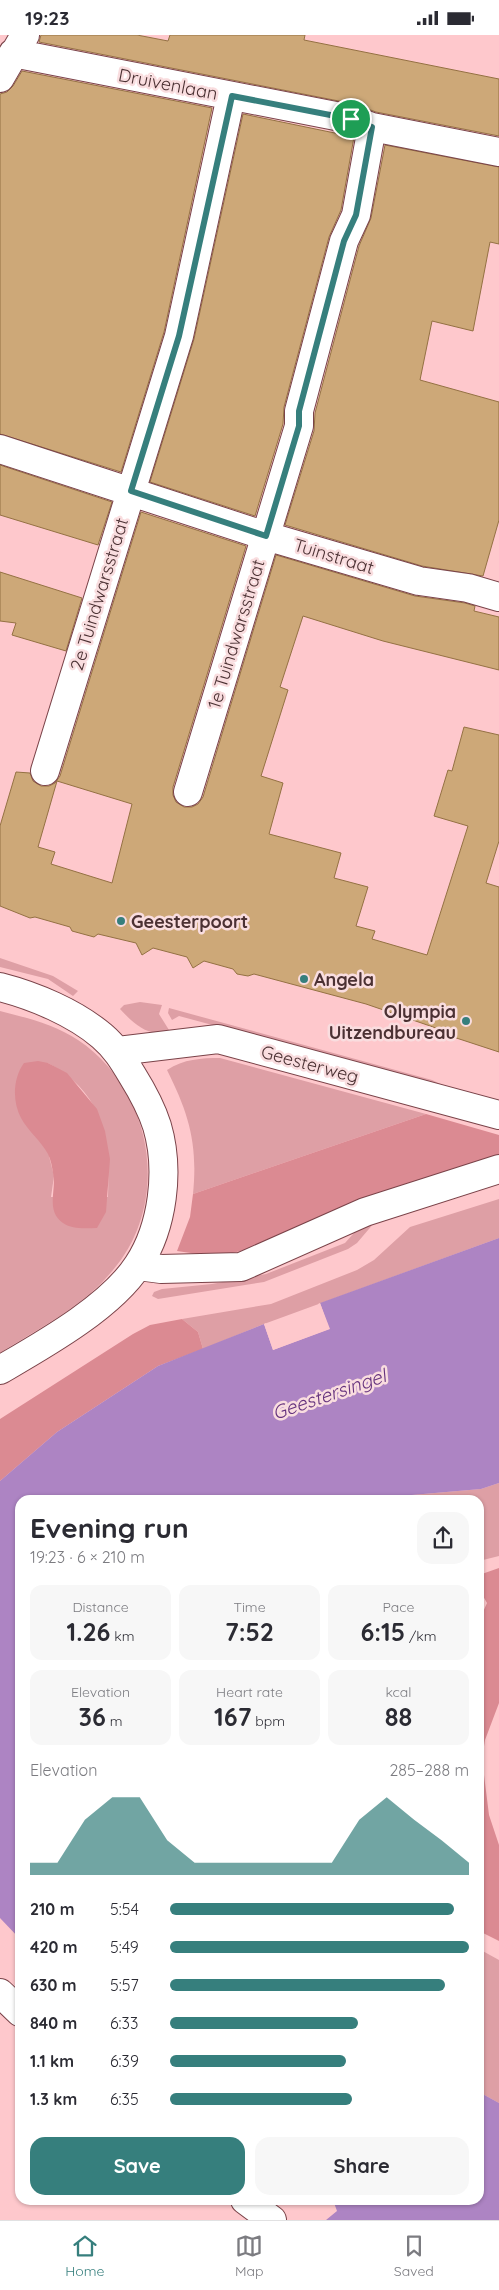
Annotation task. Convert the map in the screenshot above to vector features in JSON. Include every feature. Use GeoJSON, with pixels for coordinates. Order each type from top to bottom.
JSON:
{"type":"FeatureCollection","features":[{"type":"Feature","properties":{"kind":"street"},"geometry":{"type":"LineString","coordinates":[[0,77],[19,44]]}},
{"type":"Feature","properties":{"kind":"street","name":"Druivenlaan"},"geometry":{"type":"LineString","coordinates":[[19,44],[232,96],[351,119],[372,127],[499,151]]}},
{"type":"Feature","properties":{"kind":"street","name":"2e Tuindwarsstraat"},"geometry":{"type":"LineString","coordinates":[[45,771],[179,336],[232,96]]}},
{"type":"Feature","properties":{"kind":"street","name":"1e Tuindwarsstraat"},"geometry":{"type":"LineString","coordinates":[[188,792],[299,426],[299,411],[344,241],[356,215],[372,127]]}},
{"type":"Feature","properties":{"kind":"street","name":"Tuinstraat"},"geometry":{"type":"LineString","coordinates":[[0,449],[266,536],[418,581],[468,588],[497,588]]}},
{"type":"Feature","properties":{"kind":"street"},"geometry":{"type":"LineString","coordinates":[[0,987],[70,1014],[102,1036],[118,1051],[147,1099],[157,1127],[162,1158],[162,1205],[154,1236],[138,1266],[109,1297],[64,1330],[0,1370]]}},
{"type":"Feature","properties":{"kind":"street","name":"Geesterweg"},"geometry":{"type":"LineString","coordinates":[[118,1051],[218,1039],[499,1115]]}},
{"type":"Feature","properties":{"kind":"street"},"geometry":{"type":"LineString","coordinates":[[138,1266],[161,1269],[241,1267],[364,1213],[499,1169]]}},
{"type":"Feature","properties":{"kind":"street"},"geometry":{"type":"LineString","coordinates":[[0,1993],[15,2007]]}},
{"type":"Feature","properties":{"kind":"street"},"geometry":{"type":"LineString","coordinates":[[252,2205],[272,2220]]}},
{"type":"Feature","properties":{"kind":"shaded area"},"geometry":{"type":"Polygon","coordinates":[[[0,958],[53,976],[78,991],[73,996],[48,979],[0,967],[0,958]]]}},
{"type":"Feature","properties":{"kind":"shaded area"},"geometry":{"type":"Polygon","coordinates":[[[140,1002],[162,1005],[159,1014],[169,1030],[162,1032],[148,1031],[136,1024],[120,1009],[124,1005],[140,1002]]]}},
{"type":"Feature","properties":{"kind":"shaded area"},"geometry":{"type":"Polygon","coordinates":[[[169,1008],[432,1080],[453,1090],[179,1016],[172,1020],[168,1013],[169,1008]]]}},
{"type":"Feature","properties":{"kind":"shaded area"},"geometry":{"type":"Polygon","coordinates":[[[0,1011],[40,1022],[69,1034],[103,1061],[123,1087],[138,1117],[146,1148],[148,1180],[143,1212],[132,1242],[113,1270],[89,1295],[0,1353],[0,1011]],[[48,1063],[49,1156],[54,1176],[51,1197],[108,1197],[107,1155],[105,1136],[100,1119],[92,1103],[67,1075],[48,1063]]]}},
{"type":"Feature","properties":{"kind":"shaded area"},"geometry":{"type":"Polygon","coordinates":[[[220,1058],[426,1114],[193,1194],[193,1144],[186,1115],[167,1070],[180,1063],[193,1060],[220,1058]]]}},
{"type":"Feature","properties":{"kind":"shaded area"},"geometry":{"type":"Polygon","coordinates":[[[38,1061],[48,1063],[67,1073],[97,1109],[105,1131],[110,1159],[106,1212],[97,1228],[71,1227],[58,1218],[53,1206],[54,1179],[49,1156],[24,1123],[18,1111],[15,1090],[20,1069],[24,1063],[38,1061]]]}},
{"type":"Feature","properties":{"kind":"shaded area"},"geometry":{"type":"Polygon","coordinates":[[[426,1114],[499,1135],[499,1157],[376,1196],[244,1250],[218,1257],[177,1251],[190,1217],[193,1194],[426,1114]]]}},
{"type":"Feature","properties":{"kind":"shaded area"},"geometry":{"type":"Polygon","coordinates":[[[499,1199],[499,1238],[264,1324],[203,1349],[198,1332],[182,1319],[271,1304],[357,1270],[374,1260],[410,1227],[499,1199]]]}},
{"type":"Feature","properties":{"kind":"shaded area"},"geometry":{"type":"Polygon","coordinates":[[[374,1223],[357,1243],[348,1249],[264,1282],[158,1299],[152,1296],[154,1292],[162,1289],[212,1284],[266,1274],[345,1243],[362,1224],[374,1223]]]}},
{"type":"Feature","properties":{"kind":"shaded area"},"geometry":{"type":"Polygon","coordinates":[[[182,1319],[198,1332],[203,1349],[158,1366],[57,1432],[0,1481],[0,1419],[133,1334],[150,1325],[182,1319]]]}},
{"type":"Feature","properties":{"kind":"shaded area"},"geometry":{"type":"Polygon","coordinates":[[[499,1483],[499,1556],[484,1560],[484,1495],[412,1495],[481,1489],[499,1483]]]}},
{"type":"Feature","properties":{"kind":"shaded area"},"geometry":{"type":"Polygon","coordinates":[[[499,1568],[499,1703],[484,1746],[484,1610],[487,1603],[484,1598],[484,1573],[499,1568]]]}},
{"type":"Feature","properties":{"kind":"shaded area"},"geometry":{"type":"Polygon","coordinates":[[[484,1775],[489,1815],[499,1845],[499,1941],[484,1934],[484,1775]]]}},
{"type":"Feature","properties":{"kind":"shaded area"},"geometry":{"type":"Polygon","coordinates":[[[484,1952],[499,1960],[499,2103],[484,2095],[484,1952]]]}},
{"type":"Feature","properties":{"kind":"water","name":"Geestersingel"},"geometry":{"type":"Polygon","coordinates":[[[499,1238],[499,1483],[481,1489],[412,1495],[15,1495],[15,1934],[0,1918],[0,1481],[57,1432],[158,1366],[264,1324],[273,1350],[329,1329],[320,1303],[499,1238]]]}},
{"type":"Feature","properties":{"kind":"water"},"geometry":{"type":"Polygon","coordinates":[[[484,2095],[499,2103],[499,2220],[326,2220],[337,2211],[335,2205],[484,2205],[484,2095]]]}},
{"type":"Feature","properties":{"kind":"pier"},"geometry":{"type":"Polygon","coordinates":[[[320,1303],[330,1329],[273,1350],[264,1324],[266,1323],[275,1346],[327,1328],[318,1304],[320,1303]]]}},
{"type":"Feature","properties":{"kind":"building"},"geometry":{"type":"Polygon","coordinates":[[[41,35],[137,35],[168,41],[170,35],[305,35],[304,40],[499,79],[499,136],[376,112],[354,104],[39,42],[41,35]]]}},
{"type":"Feature","properties":{"kind":"building"},"geometry":{"type":"Polygon","coordinates":[[[22,71],[212,108],[164,332],[121,472],[0,434],[0,94],[7,92],[13,86],[22,71]]]}},
{"type":"Feature","properties":{"kind":"building"},"geometry":{"type":"Polygon","coordinates":[[[243,114],[354,137],[341,210],[329,237],[284,407],[283,424],[255,516],[150,482],[194,339],[243,114]]]}},
{"type":"Feature","properties":{"kind":"building"},"geometry":{"type":"Polygon","coordinates":[[[385,145],[499,167],[499,244],[490,242],[473,331],[432,321],[420,380],[499,402],[499,520],[483,576],[422,566],[285,525],[314,431],[315,413],[359,246],[371,218],[385,145]]]}},
{"type":"Feature","properties":{"kind":"building"},"geometry":{"type":"Polygon","coordinates":[[[0,465],[112,502],[98,545],[0,515],[0,465]]]}},
{"type":"Feature","properties":{"kind":"building"},"geometry":{"type":"Polygon","coordinates":[[[141,512],[246,546],[173,787],[173,795],[176,802],[184,807],[192,807],[198,804],[203,797],[276,555],[415,596],[465,603],[475,606],[474,611],[499,617],[499,670],[383,641],[303,616],[280,687],[288,690],[261,776],[283,783],[269,834],[341,853],[334,878],[368,887],[356,926],[375,931],[372,939],[427,955],[468,826],[434,816],[448,770],[452,771],[464,727],[499,735],[499,841],[486,883],[499,887],[499,1052],[435,1031],[436,1028],[366,1004],[254,974],[248,976],[237,974],[233,969],[204,961],[193,968],[187,957],[153,948],[142,955],[136,943],[98,934],[94,937],[72,931],[70,927],[35,917],[30,918],[0,906],[0,826],[16,772],[30,773],[33,781],[41,786],[49,786],[55,783],[60,776],[141,512]],[[57,781],[38,847],[55,852],[51,864],[112,883],[132,804],[57,781]]]}},
{"type":"Feature","properties":{"kind":"building"},"geometry":{"type":"Polygon","coordinates":[[[0,572],[82,598],[66,651],[12,635],[16,623],[0,621],[0,572]]]}},
{"type":"Feature","properties":{"kind":"place","name":"Geesterpoort"},"geometry":{"type":"Point","coordinates":[121,921]}},
{"type":"Feature","properties":{"kind":"place","name":"Angela"},"geometry":{"type":"Point","coordinates":[304,979]}},
{"type":"Feature","properties":{"kind":"place","name":"Olympia Uitzendbureau"},"geometry":{"type":"Point","coordinates":[466,1021]}},
{"type":"Feature","properties":{"kind":"route"},"geometry":{"type":"LineString","coordinates":[[232,96],[351,119],[372,127],[356,215],[344,241],[299,411],[299,426],[266,536],[131,491],[179,336],[232,96]]}}]}
